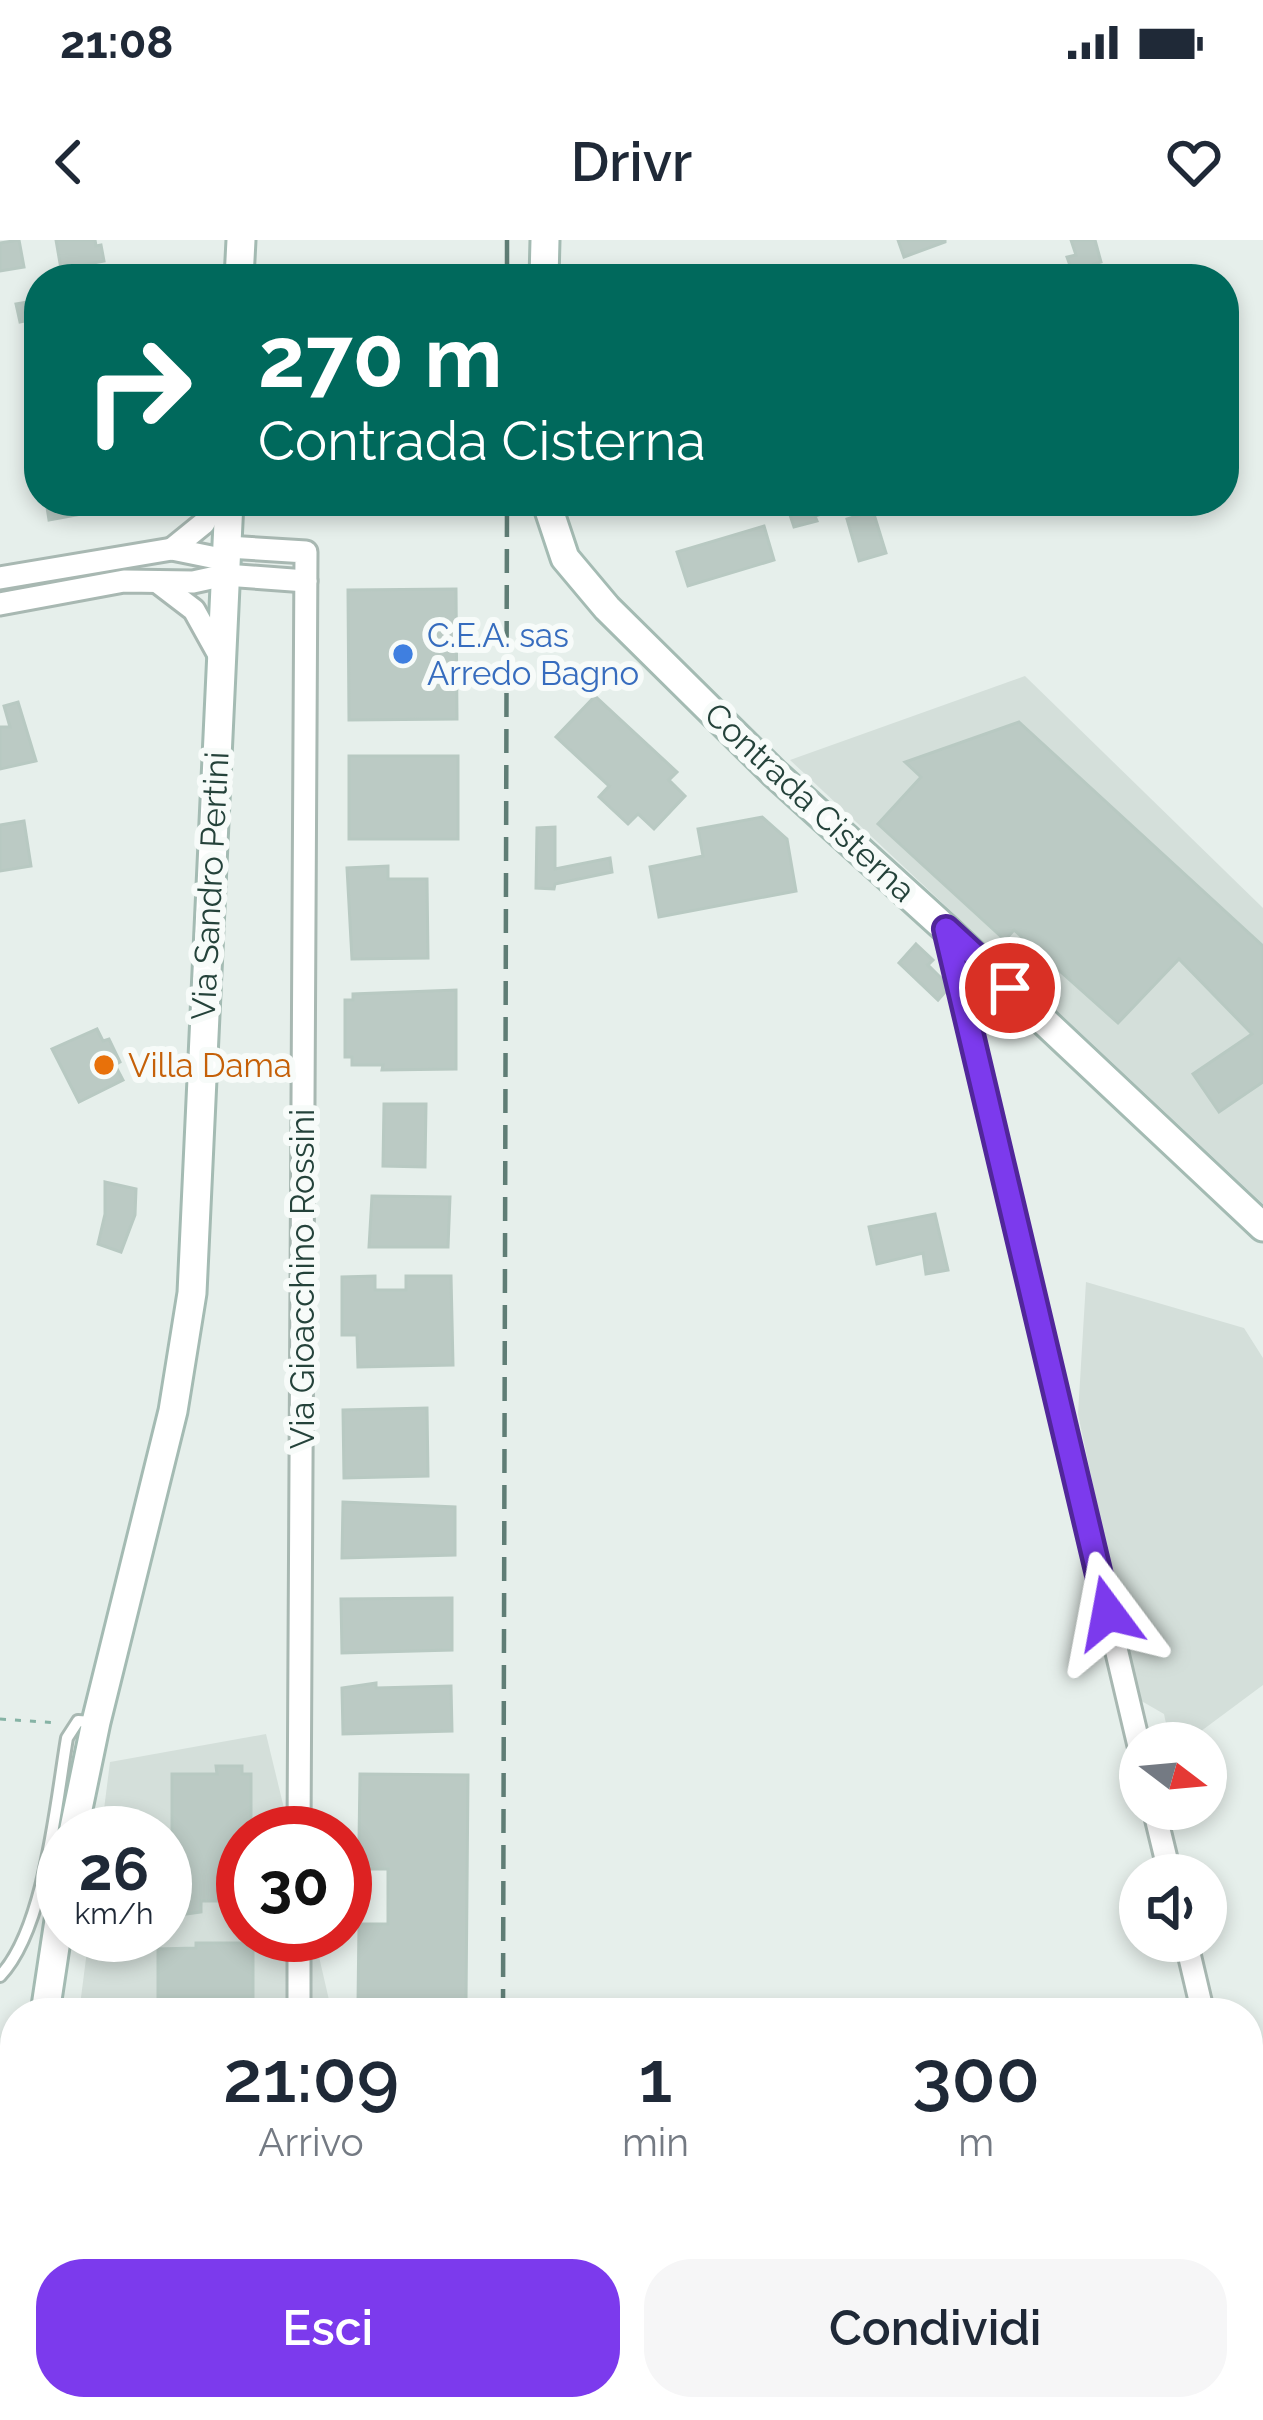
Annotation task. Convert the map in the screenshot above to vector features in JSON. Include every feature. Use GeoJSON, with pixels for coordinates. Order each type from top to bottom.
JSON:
{"type":"FeatureCollection","features":[{"type":"Feature","properties":{"kind":"main road","name":"Via Sandro Pertini"},"geometry":{"type":"LineString","coordinates":[[76,1806],[84,1724],[173,1411],[192,1293],[228,516]]}},
{"type":"Feature","properties":{"kind":"main road","name":"Contrada Cisterna"},"geometry":{"type":"LineString","coordinates":[[552,516],[565,558],[607,608],[774,772],[1263,1227]]}},
{"type":"Feature","properties":{"kind":"main road"},"geometry":{"type":"LineString","coordinates":[[47,1998],[53,1962]]}},
{"type":"Feature","properties":{"kind":"street"},"geometry":{"type":"LineString","coordinates":[[172,549],[208,516]]}},
{"type":"Feature","properties":{"kind":"street"},"geometry":{"type":"LineString","coordinates":[[0,578],[172,549],[306,581]]}},
{"type":"Feature","properties":{"kind":"street","name":"Via Gioacchino Rossini"},"geometry":{"type":"LineString","coordinates":[[226,561],[306,552],[299,1806]]}},
{"type":"Feature","properties":{"kind":"street"},"geometry":{"type":"LineString","coordinates":[[0,604],[124,581],[160,583],[226,561]]}},
{"type":"Feature","properties":{"kind":"street"},"geometry":{"type":"LineString","coordinates":[[160,583],[194,610],[221,658]]}},
{"type":"Feature","properties":{"kind":"street"},"geometry":{"type":"LineString","coordinates":[[946,929],[1133,1722]]}},
{"type":"Feature","properties":{"kind":"street"},"geometry":{"type":"LineString","coordinates":[[298,1998],[299,1962]]}},
{"type":"Feature","properties":{"kind":"street"},"geometry":{"type":"LineString","coordinates":[[1191,1962],[1199,1998]]}},
{"type":"Feature","properties":{"kind":"lane"},"geometry":{"type":"LineString","coordinates":[[0,1976],[17,1957],[32,1920],[67,1738],[84,1724]]}},
{"type":"Feature","properties":{"kind":"path"},"geometry":{"type":"LineString","coordinates":[[0,1719],[84,1724]]}},
{"type":"Feature","properties":{"kind":"shaded area"},"geometry":{"type":"Polygon","coordinates":[[[1025,676],[1263,908],[1263,1204],[790,760],[1025,676]]]}},
{"type":"Feature","properties":{"kind":"shaded area"},"geometry":{"type":"Polygon","coordinates":[[[1086,1282],[1244,1328],[1263,1358],[1263,1685],[1213,1722],[1166,1722],[1164,1714],[1138,1699],[1078,1414],[1086,1282]]]}},
{"type":"Feature","properties":{"kind":"shaded area"},"geometry":{"type":"Polygon","coordinates":[[[266,1734],[283,1806],[216,1806],[216,1962],[320,1962],[329,1998],[81,1998],[86,1962],[192,1962],[192,1806],[104,1806],[110,1762],[266,1734]]]}},
{"type":"Feature","properties":{"kind":"building"},"geometry":{"type":"Polygon","coordinates":[[[19,240],[24,267],[0,271],[0,243],[19,240]]]}},
{"type":"Feature","properties":{"kind":"building"},"geometry":{"type":"Polygon","coordinates":[[[56,240],[95,240],[96,246],[101,245],[104,261],[60,264],[56,240]]]}},
{"type":"Feature","properties":{"kind":"building"},"geometry":{"type":"Polygon","coordinates":[[[898,240],[945,240],[945,242],[904,257],[898,240]]]}},
{"type":"Feature","properties":{"kind":"building"},"geometry":{"type":"Polygon","coordinates":[[[1071,240],[1095,240],[1101,262],[1070,264],[1067,257],[1076,255],[1071,240]]]}},
{"type":"Feature","properties":{"kind":"building"},"geometry":{"type":"Polygon","coordinates":[[[24,303],[24,321],[20,322],[16,304],[24,303]]]}},
{"type":"Feature","properties":{"kind":"building"},"geometry":{"type":"Polygon","coordinates":[[[790,516],[815,516],[817,521],[794,527],[790,516]]]}},
{"type":"Feature","properties":{"kind":"building"},"geometry":{"type":"Polygon","coordinates":[[[875,516],[886,553],[859,561],[847,519],[875,516]]]}},
{"type":"Feature","properties":{"kind":"building"},"geometry":{"type":"Polygon","coordinates":[[[764,526],[774,560],[688,586],[677,552],[764,526]]]}},
{"type":"Feature","properties":{"kind":"building","name":"C.E.A. sas Arredo Bagno"},"geometry":{"type":"Polygon","coordinates":[[[456,589],[457,719],[349,720],[348,590],[456,589]]]}},
{"type":"Feature","properties":{"kind":"building"},"geometry":{"type":"Polygon","coordinates":[[[595,696],[677,772],[669,780],[685,796],[654,829],[638,814],[628,824],[599,797],[609,786],[556,737],[595,696]]]}},
{"type":"Feature","properties":{"kind":"building"},"geometry":{"type":"Polygon","coordinates":[[[18,702],[36,761],[0,769],[0,727],[10,727],[4,706],[18,702]]]}},
{"type":"Feature","properties":{"kind":"building"},"geometry":{"type":"Polygon","coordinates":[[[1019,722],[1263,946],[1263,1082],[1219,1112],[1193,1074],[1252,1034],[1179,959],[1118,1023],[1014,930],[1005,940],[878,824],[921,777],[905,762],[1019,722]]]}},
{"type":"Feature","properties":{"kind":"building"},"geometry":{"type":"Polygon","coordinates":[[[349,756],[458,756],[458,839],[349,839],[349,756]]]}},
{"type":"Feature","properties":{"kind":"building"},"geometry":{"type":"Polygon","coordinates":[[[762,817],[787,839],[796,891],[659,917],[650,867],[703,856],[698,829],[762,817]]]}},
{"type":"Feature","properties":{"kind":"building"},"geometry":{"type":"Polygon","coordinates":[[[24,821],[31,866],[0,871],[0,825],[24,821]]]}},
{"type":"Feature","properties":{"kind":"building"},"geometry":{"type":"Polygon","coordinates":[[[555,827],[555,869],[610,858],[612,872],[555,884],[554,889],[536,888],[537,828],[555,827]]]}},
{"type":"Feature","properties":{"kind":"building"},"geometry":{"type":"Polygon","coordinates":[[[388,866],[388,879],[427,879],[428,958],[352,959],[347,868],[388,866]]]}},
{"type":"Feature","properties":{"kind":"building"},"geometry":{"type":"Polygon","coordinates":[[[916,944],[933,960],[928,965],[942,979],[945,992],[938,1000],[899,963],[916,944]]]}},
{"type":"Feature","properties":{"kind":"building"},"geometry":{"type":"Polygon","coordinates":[[[456,990],[456,1069],[382,1070],[383,1065],[352,1065],[352,1057],[345,1057],[345,1000],[353,1000],[353,994],[456,990]]]}},
{"type":"Feature","properties":{"kind":"building"},"geometry":{"type":"Polygon","coordinates":[[[97,1029],[103,1041],[109,1039],[123,1080],[79,1102],[52,1049],[97,1029]]]}},
{"type":"Feature","properties":{"kind":"building"},"geometry":{"type":"Polygon","coordinates":[[[384,1104],[426,1104],[425,1167],[383,1166],[384,1104]]]}},
{"type":"Feature","properties":{"kind":"building"},"geometry":{"type":"Polygon","coordinates":[[[105,1182],[136,1189],[135,1215],[121,1252],[98,1244],[105,1182]]]}},
{"type":"Feature","properties":{"kind":"building"},"geometry":{"type":"Polygon","coordinates":[[[372,1196],[450,1197],[448,1247],[369,1247],[372,1196]]]}},
{"type":"Feature","properties":{"kind":"building"},"geometry":{"type":"Polygon","coordinates":[[[935,1214],[948,1270],[926,1274],[923,1253],[877,1264],[869,1227],[935,1214]]]}},
{"type":"Feature","properties":{"kind":"building"},"geometry":{"type":"Polygon","coordinates":[[[375,1276],[375,1290],[406,1290],[406,1276],[451,1276],[453,1365],[358,1367],[357,1335],[342,1335],[342,1277],[375,1276]]]}},
{"type":"Feature","properties":{"kind":"building"},"geometry":{"type":"Polygon","coordinates":[[[427,1408],[428,1476],[344,1478],[343,1410],[427,1408]]]}},
{"type":"Feature","properties":{"kind":"building"},"geometry":{"type":"Polygon","coordinates":[[[343,1502],[455,1507],[455,1555],[342,1558],[343,1502]]]}},
{"type":"Feature","properties":{"kind":"building"},"geometry":{"type":"Polygon","coordinates":[[[452,1598],[452,1650],[342,1653],[341,1599],[452,1598]]]}},
{"type":"Feature","properties":{"kind":"building"},"geometry":{"type":"Polygon","coordinates":[[[376,1683],[376,1688],[451,1686],[452,1731],[343,1734],[342,1688],[376,1683]]]}},
{"type":"Feature","properties":{"kind":"building"},"geometry":{"type":"Polygon","coordinates":[[[216,1766],[242,1766],[242,1774],[251,1774],[251,1806],[216,1806],[216,1901],[201,1901],[201,1912],[192,1913],[192,1806],[172,1806],[172,1774],[217,1774],[216,1766]]]}},
{"type":"Feature","properties":{"kind":"building"},"geometry":{"type":"Polygon","coordinates":[[[360,1774],[468,1775],[466,1998],[358,1998],[359,1962],[372,1962],[372,1924],[388,1924],[388,1869],[372,1869],[372,1806],[360,1806],[360,1774]]]}},
{"type":"Feature","properties":{"kind":"building"},"geometry":{"type":"Polygon","coordinates":[[[196,1943],[216,1943],[216,1962],[253,1962],[253,1997],[158,1997],[158,1962],[192,1962],[192,1948],[196,1943]]]}},
{"type":"Feature","properties":{"kind":"railway"},"geometry":{"type":"LineString","coordinates":[[507,240],[507,264]]}},
{"type":"Feature","properties":{"kind":"railway"},"geometry":{"type":"LineString","coordinates":[[503,1998],[507,516]]}},
{"type":"Feature","properties":{"kind":"place","name":"C.E.A. sas Arredo Bagno"},"geometry":{"type":"Point","coordinates":[403,654]}},
{"type":"Feature","properties":{"kind":"place","name":"Villa Dama"},"geometry":{"type":"Point","coordinates":[104,1065]}},
{"type":"Feature","properties":{"kind":"route"},"geometry":{"type":"LineString","coordinates":[[1010,988],[946,929],[1108,1613]]}}]}
